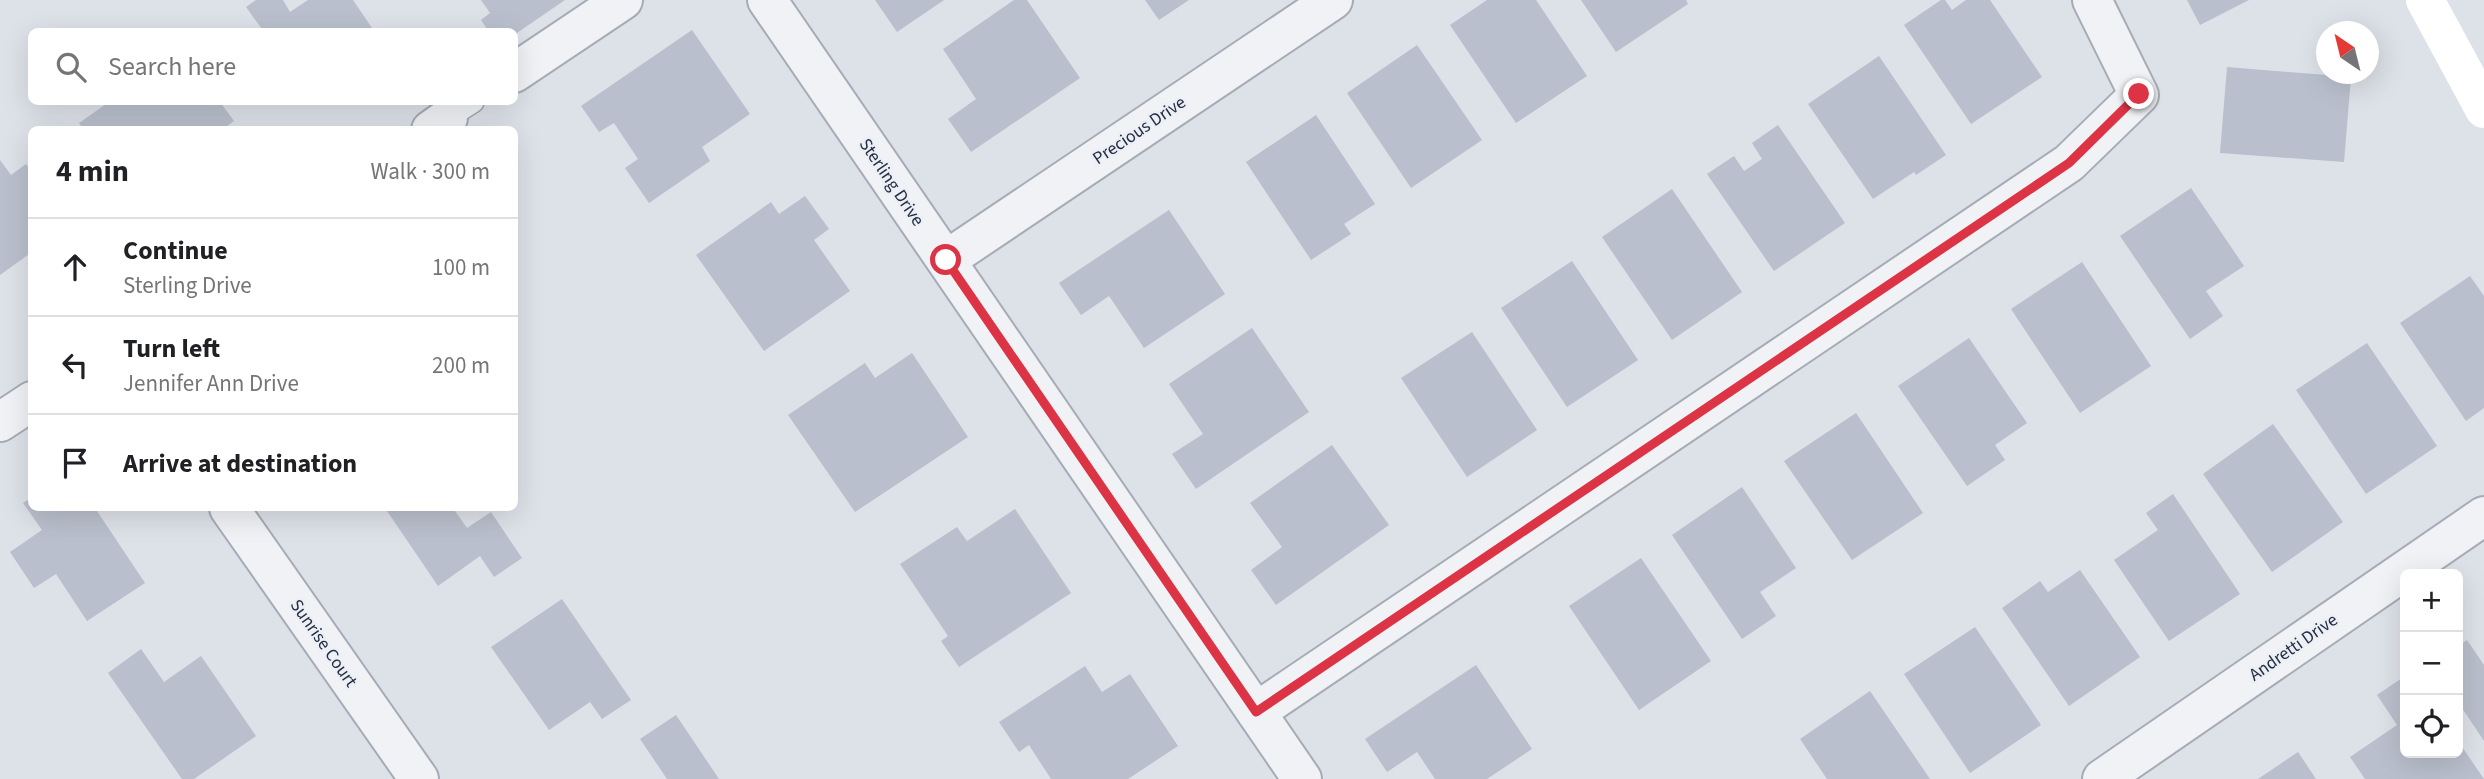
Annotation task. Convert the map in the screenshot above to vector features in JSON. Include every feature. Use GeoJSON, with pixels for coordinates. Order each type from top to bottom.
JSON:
{"type":"FeatureCollection","features":[{"type":"Feature","properties":{"kind":"main road"},"geometry":{"type":"LineString","coordinates":[[2425,0],[2484,109]]}},
{"type":"Feature","properties":{"kind":"street"},"geometry":{"type":"LineString","coordinates":[[518,70],[623,0]]}},
{"type":"Feature","properties":{"kind":"street","name":"Sterling Drive"},"geometry":{"type":"LineString","coordinates":[[767,0],[1302,779]]}},
{"type":"Feature","properties":{"kind":"street","name":"Precious Drive"},"geometry":{"type":"LineString","coordinates":[[946,260],[1333,0]]}},
{"type":"Feature","properties":{"kind":"street"},"geometry":{"type":"LineString","coordinates":[[1256,712],[2069,163],[2139,94],[2092,0]]}},
{"type":"Feature","properties":{"kind":"street"},"geometry":{"type":"LineString","coordinates":[[0,422],[28,404]]}},
{"type":"Feature","properties":{"kind":"street","name":"Sunrise Court"},"geometry":{"type":"LineString","coordinates":[[231,511],[419,779]]}},
{"type":"Feature","properties":{"kind":"street","name":"Andretti Drive"},"geometry":{"type":"LineString","coordinates":[[2102,779],[2484,516]]}},
{"type":"Feature","properties":{"kind":"building"},"geometry":{"type":"Polygon","coordinates":[[[256,0],[283,0],[290,12],[308,0],[353,0],[372,28],[261,28],[246,7],[256,0]]]}},
{"type":"Feature","properties":{"kind":"building"},"geometry":{"type":"Polygon","coordinates":[[[481,0],[565,0],[518,32],[518,28],[486,28],[481,20],[490,13],[481,0]]]}},
{"type":"Feature","properties":{"kind":"building"},"geometry":{"type":"Polygon","coordinates":[[[875,0],[944,0],[897,32],[875,0]]]}},
{"type":"Feature","properties":{"kind":"building"},"geometry":{"type":"Polygon","coordinates":[[[1014,0],[1027,0],[1080,78],[971,152],[948,119],[976,99],[943,49],[1014,0]]]}},
{"type":"Feature","properties":{"kind":"building"},"geometry":{"type":"Polygon","coordinates":[[[1145,0],[1189,0],[1159,20],[1145,0]]]}},
{"type":"Feature","properties":{"kind":"building"},"geometry":{"type":"Polygon","coordinates":[[[1487,0],[1536,0],[1587,76],[1516,123],[1450,25],[1487,0]]]}},
{"type":"Feature","properties":{"kind":"building"},"geometry":{"type":"Polygon","coordinates":[[[1581,0],[1686,0],[1688,4],[1616,52],[1581,0]]]}},
{"type":"Feature","properties":{"kind":"building"},"geometry":{"type":"Polygon","coordinates":[[[1945,0],[1952,10],[1966,0],[1990,0],[2042,77],[1971,124],[1904,25],[1945,0]]]}},
{"type":"Feature","properties":{"kind":"building"},"geometry":{"type":"Polygon","coordinates":[[[2187,0],[2249,0],[2200,25],[2187,0]]]}},
{"type":"Feature","properties":{"kind":"building"},"geometry":{"type":"Polygon","coordinates":[[[692,30],[750,114],[702,147],[710,161],[649,203],[625,168],[638,159],[614,123],[599,132],[581,106],[692,30]]]}},
{"type":"Feature","properties":{"kind":"building"},"geometry":{"type":"Polygon","coordinates":[[[1417,45],[1482,140],[1411,188],[1347,93],[1417,45]]]}},
{"type":"Feature","properties":{"kind":"building"},"geometry":{"type":"Polygon","coordinates":[[[1879,56],[1946,155],[1873,199],[1808,104],[1879,56]]]}},
{"type":"Feature","properties":{"kind":"building"},"geometry":{"type":"Polygon","coordinates":[[[2227,67],[2316,74],[2316,84],[2350,84],[2344,162],[2220,153],[2227,67]]]}},
{"type":"Feature","properties":{"kind":"building"},"geometry":{"type":"Polygon","coordinates":[[[105,105],[222,105],[234,121],[227,126],[81,126],[79,123],[105,105]]]}},
{"type":"Feature","properties":{"kind":"building"},"geometry":{"type":"Polygon","coordinates":[[[1316,115],[1375,204],[1344,224],[1351,234],[1311,260],[1246,162],[1316,115]]]}},
{"type":"Feature","properties":{"kind":"building"},"geometry":{"type":"Polygon","coordinates":[[[1778,125],[1845,223],[1774,271],[1707,174],[1734,156],[1744,171],[1762,159],[1752,143],[1778,125]]]}},
{"type":"Feature","properties":{"kind":"building"},"geometry":{"type":"Polygon","coordinates":[[[0,160],[11,175],[26,164],[28,167],[28,255],[0,275],[0,160]]]}},
{"type":"Feature","properties":{"kind":"building"},"geometry":{"type":"Polygon","coordinates":[[[2191,188],[2244,266],[2206,291],[2223,316],[2190,339],[2120,236],[2191,188]]]}},
{"type":"Feature","properties":{"kind":"building"},"geometry":{"type":"Polygon","coordinates":[[[1672,189],[1742,292],[1672,340],[1602,237],[1672,189]]]}},
{"type":"Feature","properties":{"kind":"building"},"geometry":{"type":"Polygon","coordinates":[[[805,196],[829,229],[814,240],[850,291],[764,351],[696,255],[771,202],[779,214],[805,196]]]}},
{"type":"Feature","properties":{"kind":"building"},"geometry":{"type":"Polygon","coordinates":[[[1169,210],[1225,294],[1144,348],[1109,296],[1081,315],[1059,283],[1169,210]]]}},
{"type":"Feature","properties":{"kind":"building"},"geometry":{"type":"Polygon","coordinates":[[[1572,261],[1638,360],[1567,407],[1501,308],[1572,261]]]}},
{"type":"Feature","properties":{"kind":"building"},"geometry":{"type":"Polygon","coordinates":[[[2082,262],[2151,366],[2080,413],[2011,309],[2082,262]]]}},
{"type":"Feature","properties":{"kind":"building"},"geometry":{"type":"Polygon","coordinates":[[[2470,276],[2484,296],[2484,408],[2466,421],[2400,323],[2470,276]]]}},
{"type":"Feature","properties":{"kind":"building"},"geometry":{"type":"Polygon","coordinates":[[[1252,328],[1309,412],[1196,489],[1172,454],[1203,434],[1169,384],[1252,328]]]}},
{"type":"Feature","properties":{"kind":"building"},"geometry":{"type":"Polygon","coordinates":[[[1472,332],[1537,430],[1467,477],[1401,378],[1472,332]]]}},
{"type":"Feature","properties":{"kind":"building"},"geometry":{"type":"Polygon","coordinates":[[[1969,338],[2027,423],[1995,445],[2005,460],[1967,486],[1898,386],[1969,338]]]}},
{"type":"Feature","properties":{"kind":"building"},"geometry":{"type":"Polygon","coordinates":[[[2367,343],[2437,446],[2366,494],[2296,390],[2367,343]]]}},
{"type":"Feature","properties":{"kind":"building"},"geometry":{"type":"Polygon","coordinates":[[[912,353],[968,437],[855,512],[788,415],[865,363],[875,378],[912,353]]]}},
{"type":"Feature","properties":{"kind":"building"},"geometry":{"type":"Polygon","coordinates":[[[1856,413],[1923,513],[1852,560],[1784,461],[1856,413]]]}},
{"type":"Feature","properties":{"kind":"building"},"geometry":{"type":"Polygon","coordinates":[[[2273,424],[2343,522],[2272,572],[2203,474],[2273,424]]]}},
{"type":"Feature","properties":{"kind":"building"},"geometry":{"type":"Polygon","coordinates":[[[1332,445],[1389,525],[1276,605],[1251,570],[1282,547],[1250,503],[1332,445]]]}},
{"type":"Feature","properties":{"kind":"building"},"geometry":{"type":"Polygon","coordinates":[[[1742,487],[1796,568],[1760,592],[1776,616],[1742,639],[1672,535],[1742,487]]]}},
{"type":"Feature","properties":{"kind":"building"},"geometry":{"type":"Polygon","coordinates":[[[2173,494],[2240,594],[2169,641],[2114,560],[2158,530],[2146,513],[2173,494]]]}},
{"type":"Feature","properties":{"kind":"building"},"geometry":{"type":"Polygon","coordinates":[[[1015,509],[1071,593],[959,667],[941,641],[948,636],[900,564],[957,527],[967,541],[1015,509]]]}},
{"type":"Feature","properties":{"kind":"building"},"geometry":{"type":"Polygon","coordinates":[[[29,511],[97,511],[145,583],[87,621],[56,574],[34,588],[10,552],[42,530],[29,511]]]}},
{"type":"Feature","properties":{"kind":"building"},"geometry":{"type":"Polygon","coordinates":[[[387,511],[455,511],[467,528],[491,512],[522,558],[494,577],[480,556],[438,586],[387,511]]]}},
{"type":"Feature","properties":{"kind":"building"},"geometry":{"type":"Polygon","coordinates":[[[1641,558],[1711,661],[1639,710],[1569,606],[1641,558]]]}},
{"type":"Feature","properties":{"kind":"building"},"geometry":{"type":"Polygon","coordinates":[[[2080,570],[2140,657],[2069,706],[2002,608],[2040,581],[2048,592],[2080,570]]]}},
{"type":"Feature","properties":{"kind":"building"},"geometry":{"type":"Polygon","coordinates":[[[562,599],[631,700],[602,719],[590,702],[549,730],[491,647],[562,599]]]}},
{"type":"Feature","properties":{"kind":"building"},"geometry":{"type":"Polygon","coordinates":[[[1975,627],[2041,725],[1970,773],[1904,674],[1975,627]]]}},
{"type":"Feature","properties":{"kind":"building"},"geometry":{"type":"Polygon","coordinates":[[[2467,640],[2484,665],[2484,741],[2463,710],[2463,643],[2467,640]]]}},
{"type":"Feature","properties":{"kind":"building"},"geometry":{"type":"Polygon","coordinates":[[[141,649],[164,682],[201,656],[256,736],[194,779],[182,779],[108,673],[141,649]]]}},
{"type":"Feature","properties":{"kind":"building"},"geometry":{"type":"Polygon","coordinates":[[[1476,665],[1532,749],[1487,779],[1435,779],[1417,752],[1387,772],[1365,739],[1476,665]]]}},
{"type":"Feature","properties":{"kind":"building"},"geometry":{"type":"Polygon","coordinates":[[[1085,666],[1102,692],[1130,674],[1178,746],[1128,779],[1051,779],[1029,745],[1019,752],[999,722],[1085,666]]]}},
{"type":"Feature","properties":{"kind":"building"},"geometry":{"type":"Polygon","coordinates":[[[2400,679],[2400,758],[2463,758],[2463,748],[2484,779],[2365,779],[2350,757],[2397,725],[2377,695],[2400,679]]]}},
{"type":"Feature","properties":{"kind":"building"},"geometry":{"type":"Polygon","coordinates":[[[1870,691],[1930,779],[1827,779],[1800,739],[1870,691]]]}},
{"type":"Feature","properties":{"kind":"building"},"geometry":{"type":"Polygon","coordinates":[[[676,715],[719,779],[667,779],[640,739],[676,715]]]}},
{"type":"Feature","properties":{"kind":"building"},"geometry":{"type":"Polygon","coordinates":[[[2298,752],[2316,779],[2258,779],[2298,752]]]}},
{"type":"Feature","properties":{"kind":"route"},"geometry":{"type":"LineString","coordinates":[[946,260],[1256,712],[2069,163],[2139,94]]}}]}
